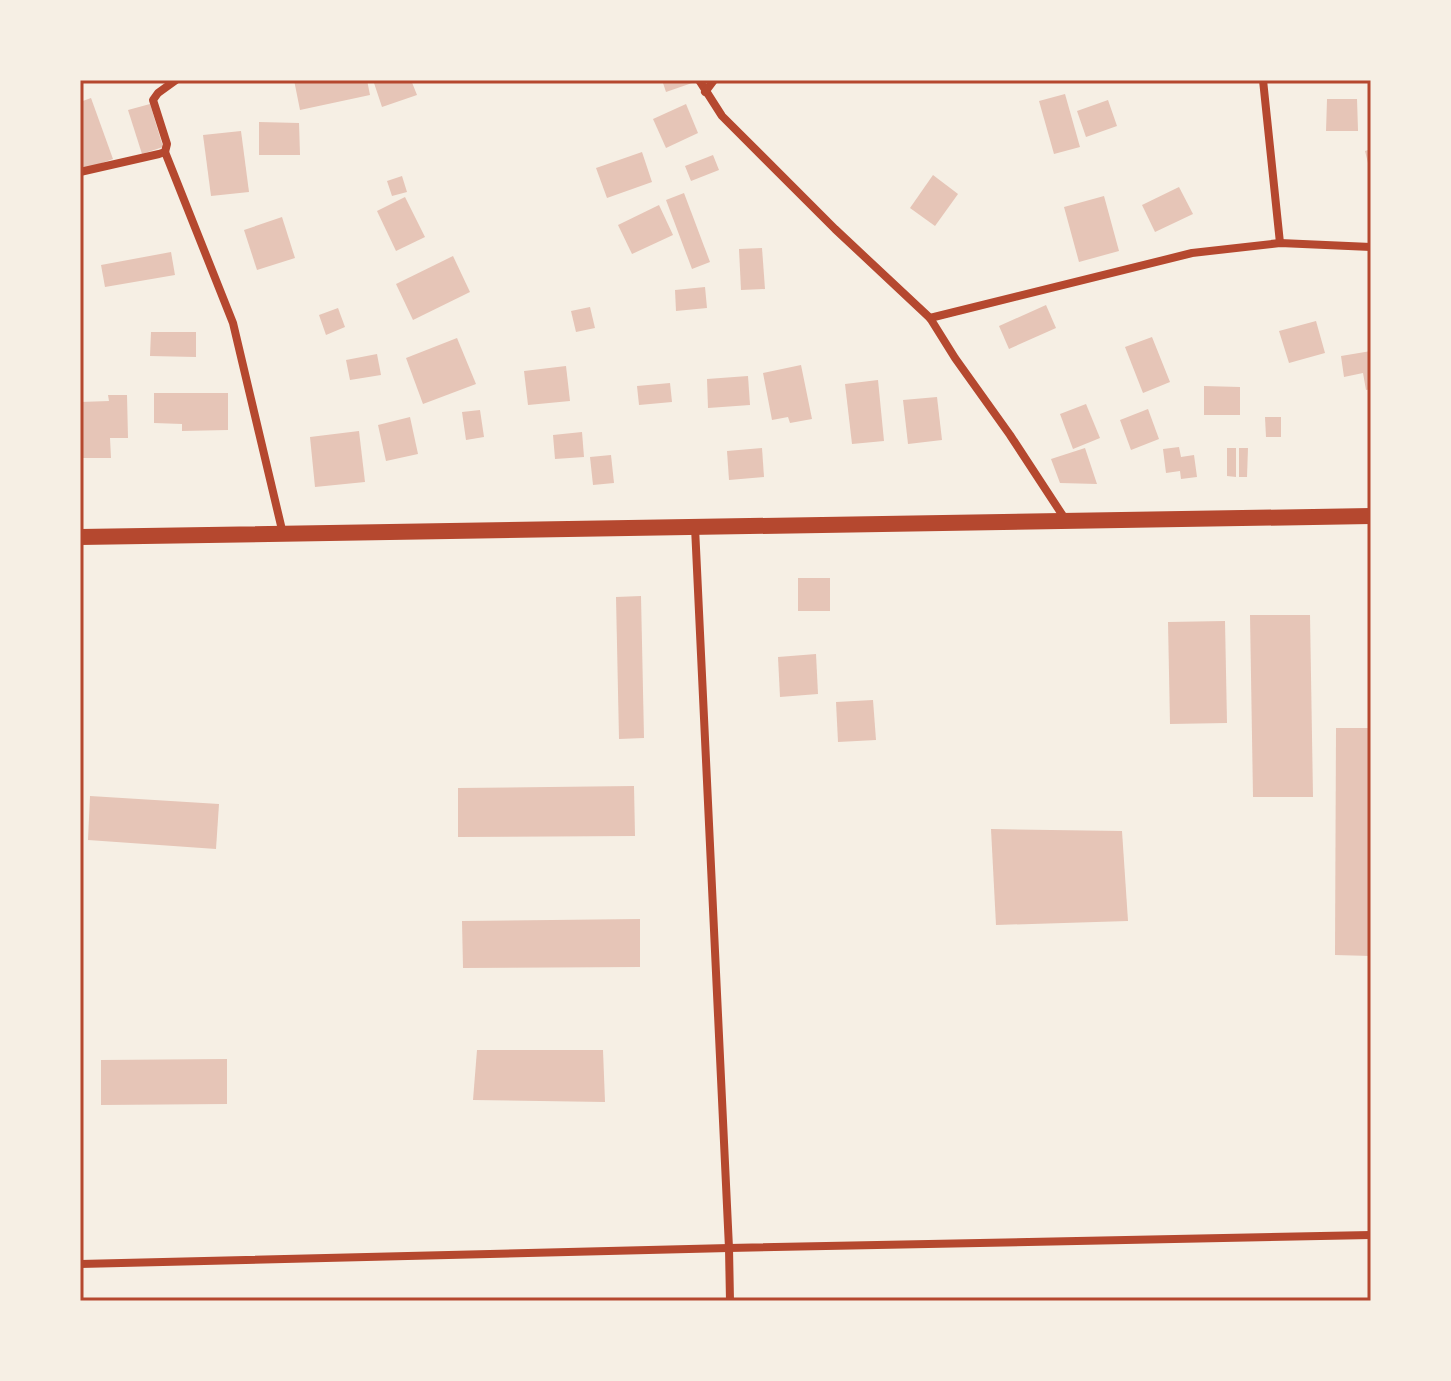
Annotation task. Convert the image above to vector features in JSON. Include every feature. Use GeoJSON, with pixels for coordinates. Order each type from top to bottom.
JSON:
{"type":"FeatureCollection","features":[{"type":"Feature","properties":{"kind":"main road"},"geometry":{"type":"LineString","coordinates":[[80,537],[1371,516]]}},
{"type":"Feature","properties":{"kind":"street"},"geometry":{"type":"LineString","coordinates":[[176,80],[153,100],[167,144],[165,152],[233,323],[283,534]]}},
{"type":"Feature","properties":{"kind":"street"},"geometry":{"type":"LineString","coordinates":[[699,80],[722,116],[930,318],[1067,522]]}},
{"type":"Feature","properties":{"kind":"street"},"geometry":{"type":"LineString","coordinates":[[705,92],[714,80]]}},
{"type":"Feature","properties":{"kind":"street"},"geometry":{"type":"LineString","coordinates":[[1263,80],[1280,243]]}},
{"type":"Feature","properties":{"kind":"street"},"geometry":{"type":"LineString","coordinates":[[80,172],[165,152]]}},
{"type":"Feature","properties":{"kind":"street"},"geometry":{"type":"LineString","coordinates":[[930,318],[1192,253],[1280,243],[1371,247]]}},
{"type":"Feature","properties":{"kind":"street"},"geometry":{"type":"LineString","coordinates":[[695,527],[730,1301]]}},
{"type":"Feature","properties":{"kind":"street"},"geometry":{"type":"LineString","coordinates":[[80,1264],[1371,1235]]}},
{"type":"Feature","properties":{"kind":"building"},"geometry":{"type":"Polygon","coordinates":[[[294,80],[367,80],[370,95],[300,110],[294,80]]]}},
{"type":"Feature","properties":{"kind":"building"},"geometry":{"type":"Polygon","coordinates":[[[373,80],[411,80],[417,95],[382,107],[373,80]]]}},
{"type":"Feature","properties":{"kind":"building"},"geometry":{"type":"Polygon","coordinates":[[[662,80],[691,80],[692,83],[666,92],[662,80]]]}},
{"type":"Feature","properties":{"kind":"building"},"geometry":{"type":"Polygon","coordinates":[[[1065,94],[1080,147],[1054,154],[1039,101],[1065,94]]]}},
{"type":"Feature","properties":{"kind":"building"},"geometry":{"type":"Polygon","coordinates":[[[91,98],[113,159],[80,171],[80,102],[91,98]]]}},
{"type":"Feature","properties":{"kind":"building"},"geometry":{"type":"Polygon","coordinates":[[[1327,99],[1357,99],[1358,131],[1326,131],[1327,99]]]}},
{"type":"Feature","properties":{"kind":"building"},"geometry":{"type":"Polygon","coordinates":[[[1108,100],[1117,126],[1086,137],[1077,111],[1108,100]]]}},
{"type":"Feature","properties":{"kind":"building"},"geometry":{"type":"Polygon","coordinates":[[[150,104],[163,147],[142,154],[128,110],[150,104]]]}},
{"type":"Feature","properties":{"kind":"building"},"geometry":{"type":"Polygon","coordinates":[[[686,104],[698,133],[666,148],[653,119],[686,104]]]}},
{"type":"Feature","properties":{"kind":"building"},"geometry":{"type":"Polygon","coordinates":[[[259,122],[299,123],[300,155],[259,155],[259,122]]]}},
{"type":"Feature","properties":{"kind":"building"},"geometry":{"type":"Polygon","coordinates":[[[241,131],[249,192],[211,196],[203,135],[241,131]]]}},
{"type":"Feature","properties":{"kind":"building"},"geometry":{"type":"Polygon","coordinates":[[[1371,149],[1371,171],[1370,171],[1365,151],[1371,149]]]}},
{"type":"Feature","properties":{"kind":"building"},"geometry":{"type":"Polygon","coordinates":[[[642,152],[652,182],[607,198],[596,168],[642,152]]]}},
{"type":"Feature","properties":{"kind":"building"},"geometry":{"type":"Polygon","coordinates":[[[713,155],[719,170],[691,181],[685,166],[713,155]]]}},
{"type":"Feature","properties":{"kind":"building"},"geometry":{"type":"Polygon","coordinates":[[[933,175],[958,194],[935,226],[910,208],[933,175]]]}},
{"type":"Feature","properties":{"kind":"building"},"geometry":{"type":"Polygon","coordinates":[[[402,176],[407,192],[392,196],[387,181],[402,176]]]}},
{"type":"Feature","properties":{"kind":"building"},"geometry":{"type":"Polygon","coordinates":[[[1179,187],[1193,214],[1155,232],[1142,205],[1179,187]]]}},
{"type":"Feature","properties":{"kind":"building"},"geometry":{"type":"Polygon","coordinates":[[[684,193],[710,262],[692,269],[666,200],[684,193]]]}},
{"type":"Feature","properties":{"kind":"building"},"geometry":{"type":"Polygon","coordinates":[[[1104,196],[1119,251],[1079,262],[1064,207],[1104,196]]]}},
{"type":"Feature","properties":{"kind":"building"},"geometry":{"type":"Polygon","coordinates":[[[405,197],[425,237],[396,251],[377,211],[405,197]]]}},
{"type":"Feature","properties":{"kind":"building"},"geometry":{"type":"Polygon","coordinates":[[[659,205],[673,235],[632,254],[618,225],[659,205]]]}},
{"type":"Feature","properties":{"kind":"building"},"geometry":{"type":"Polygon","coordinates":[[[282,217],[295,258],[257,270],[244,230],[282,217]]]}},
{"type":"Feature","properties":{"kind":"building"},"geometry":{"type":"Polygon","coordinates":[[[762,248],[765,289],[741,290],[739,249],[762,248]]]}},
{"type":"Feature","properties":{"kind":"building"},"geometry":{"type":"Polygon","coordinates":[[[171,252],[175,275],[105,287],[101,265],[171,252]]]}},
{"type":"Feature","properties":{"kind":"building"},"geometry":{"type":"Polygon","coordinates":[[[453,256],[470,292],[413,320],[396,284],[453,256]]]}},
{"type":"Feature","properties":{"kind":"building"},"geometry":{"type":"Polygon","coordinates":[[[705,287],[707,308],[676,311],[675,290],[705,287]]]}},
{"type":"Feature","properties":{"kind":"building"},"geometry":{"type":"Polygon","coordinates":[[[1046,305],[1056,328],[1009,349],[999,326],[1046,305]]]}},
{"type":"Feature","properties":{"kind":"building"},"geometry":{"type":"Polygon","coordinates":[[[590,307],[595,328],[576,332],[571,311],[590,307]]]}},
{"type":"Feature","properties":{"kind":"building"},"geometry":{"type":"Polygon","coordinates":[[[338,308],[345,327],[326,335],[319,315],[338,308]]]}},
{"type":"Feature","properties":{"kind":"building"},"geometry":{"type":"Polygon","coordinates":[[[1316,321],[1325,353],[1289,363],[1279,331],[1316,321]]]}},
{"type":"Feature","properties":{"kind":"building"},"geometry":{"type":"Polygon","coordinates":[[[151,332],[196,332],[196,357],[150,356],[151,332]]]}},
{"type":"Feature","properties":{"kind":"building"},"geometry":{"type":"Polygon","coordinates":[[[1152,337],[1170,382],[1143,393],[1125,347],[1152,337]]]}},
{"type":"Feature","properties":{"kind":"building"},"geometry":{"type":"Polygon","coordinates":[[[457,338],[476,384],[423,404],[406,358],[457,338]]]}},
{"type":"Feature","properties":{"kind":"building"},"geometry":{"type":"Polygon","coordinates":[[[1371,351],[1371,389],[1366,390],[1363,373],[1344,377],[1341,356],[1371,351]]]}},
{"type":"Feature","properties":{"kind":"building"},"geometry":{"type":"Polygon","coordinates":[[[377,354],[381,375],[350,380],[346,360],[377,354]]]}},
{"type":"Feature","properties":{"kind":"building"},"geometry":{"type":"Polygon","coordinates":[[[801,365],[812,419],[790,423],[788,417],[772,420],[763,373],[801,365]]]}},
{"type":"Feature","properties":{"kind":"building"},"geometry":{"type":"Polygon","coordinates":[[[566,366],[570,401],[528,405],[524,371],[566,366]]]}},
{"type":"Feature","properties":{"kind":"building"},"geometry":{"type":"Polygon","coordinates":[[[748,376],[750,405],[708,408],[707,379],[748,376]]]}},
{"type":"Feature","properties":{"kind":"building"},"geometry":{"type":"Polygon","coordinates":[[[878,380],[884,441],[852,444],[845,384],[878,380]]]}},
{"type":"Feature","properties":{"kind":"building"},"geometry":{"type":"Polygon","coordinates":[[[670,383],[672,402],[639,405],[637,386],[670,383]]]}},
{"type":"Feature","properties":{"kind":"building"},"geometry":{"type":"Polygon","coordinates":[[[1204,386],[1240,387],[1240,415],[1204,415],[1204,386]]]}},
{"type":"Feature","properties":{"kind":"building"},"geometry":{"type":"Polygon","coordinates":[[[154,393],[228,393],[228,430],[182,431],[182,424],[154,423],[154,393]]]}},
{"type":"Feature","properties":{"kind":"building"},"geometry":{"type":"Polygon","coordinates":[[[108,395],[127,395],[128,438],[110,438],[111,458],[80,458],[80,402],[109,401],[108,395]]]}},
{"type":"Feature","properties":{"kind":"building"},"geometry":{"type":"Polygon","coordinates":[[[937,397],[942,440],[908,444],[903,400],[937,397]]]}},
{"type":"Feature","properties":{"kind":"building"},"geometry":{"type":"Polygon","coordinates":[[[1086,404],[1100,438],[1073,449],[1060,414],[1086,404]]]}},
{"type":"Feature","properties":{"kind":"building"},"geometry":{"type":"Polygon","coordinates":[[[1148,409],[1159,439],[1131,450],[1120,420],[1148,409]]]}},
{"type":"Feature","properties":{"kind":"building"},"geometry":{"type":"Polygon","coordinates":[[[480,410],[484,437],[466,440],[462,412],[480,410]]]}},
{"type":"Feature","properties":{"kind":"building"},"geometry":{"type":"Polygon","coordinates":[[[410,417],[418,454],[386,461],[378,425],[410,417]]]}},
{"type":"Feature","properties":{"kind":"building"},"geometry":{"type":"Polygon","coordinates":[[[1265,417],[1281,417],[1281,437],[1266,437],[1265,417]]]}},
{"type":"Feature","properties":{"kind":"building"},"geometry":{"type":"Polygon","coordinates":[[[359,431],[365,482],[315,487],[310,437],[359,431]]]}},
{"type":"Feature","properties":{"kind":"building"},"geometry":{"type":"Polygon","coordinates":[[[582,432],[584,457],[555,459],[553,435],[582,432]]]}},
{"type":"Feature","properties":{"kind":"building"},"geometry":{"type":"Polygon","coordinates":[[[1179,447],[1181,457],[1194,455],[1197,477],[1181,479],[1180,471],[1166,473],[1163,449],[1179,447]]]}},
{"type":"Feature","properties":{"kind":"building"},"geometry":{"type":"Polygon","coordinates":[[[762,448],[764,477],[729,480],[727,451],[762,448]]]}},
{"type":"Feature","properties":{"kind":"building"},"geometry":{"type":"Polygon","coordinates":[[[1085,448],[1097,484],[1060,483],[1051,459],[1085,448]]]}},
{"type":"Feature","properties":{"kind":"building"},"geometry":{"type":"Polygon","coordinates":[[[1227,448],[1236,448],[1236,477],[1227,476],[1227,448]]]}},
{"type":"Feature","properties":{"kind":"building"},"geometry":{"type":"Polygon","coordinates":[[[1239,448],[1248,448],[1247,477],[1239,477],[1239,448]]]}},
{"type":"Feature","properties":{"kind":"building"},"geometry":{"type":"Polygon","coordinates":[[[611,455],[614,483],[593,485],[590,457],[611,455]]]}},
{"type":"Feature","properties":{"kind":"building"},"geometry":{"type":"Polygon","coordinates":[[[798,578],[830,578],[830,611],[798,611],[798,578]]]}},
{"type":"Feature","properties":{"kind":"building"},"geometry":{"type":"Polygon","coordinates":[[[641,596],[644,738],[619,739],[616,597],[641,596]]]}},
{"type":"Feature","properties":{"kind":"building"},"geometry":{"type":"Polygon","coordinates":[[[1250,615],[1310,615],[1313,797],[1253,797],[1250,615]]]}},
{"type":"Feature","properties":{"kind":"building"},"geometry":{"type":"Polygon","coordinates":[[[1225,621],[1227,723],[1170,724],[1168,622],[1225,621]]]}},
{"type":"Feature","properties":{"kind":"building"},"geometry":{"type":"Polygon","coordinates":[[[816,654],[818,694],[780,697],[778,657],[816,654]]]}},
{"type":"Feature","properties":{"kind":"building"},"geometry":{"type":"Polygon","coordinates":[[[873,700],[876,740],[838,742],[836,702],[873,700]]]}},
{"type":"Feature","properties":{"kind":"building"},"geometry":{"type":"Polygon","coordinates":[[[1336,728],[1371,728],[1371,956],[1335,955],[1336,728]]]}},
{"type":"Feature","properties":{"kind":"building"},"geometry":{"type":"Polygon","coordinates":[[[634,786],[635,836],[458,837],[458,788],[634,786]]]}},
{"type":"Feature","properties":{"kind":"building"},"geometry":{"type":"Polygon","coordinates":[[[90,796],[219,804],[216,849],[88,840],[90,796]]]}},
{"type":"Feature","properties":{"kind":"building"},"geometry":{"type":"Polygon","coordinates":[[[991,829],[1122,831],[1128,921],[996,925],[991,829]]]}},
{"type":"Feature","properties":{"kind":"building"},"geometry":{"type":"Polygon","coordinates":[[[640,919],[640,967],[463,968],[462,921],[640,919]]]}},
{"type":"Feature","properties":{"kind":"building"},"geometry":{"type":"Polygon","coordinates":[[[477,1050],[603,1050],[605,1102],[473,1100],[477,1050]]]}},
{"type":"Feature","properties":{"kind":"building"},"geometry":{"type":"Polygon","coordinates":[[[227,1059],[227,1104],[101,1105],[101,1060],[227,1059]]]}}]}
